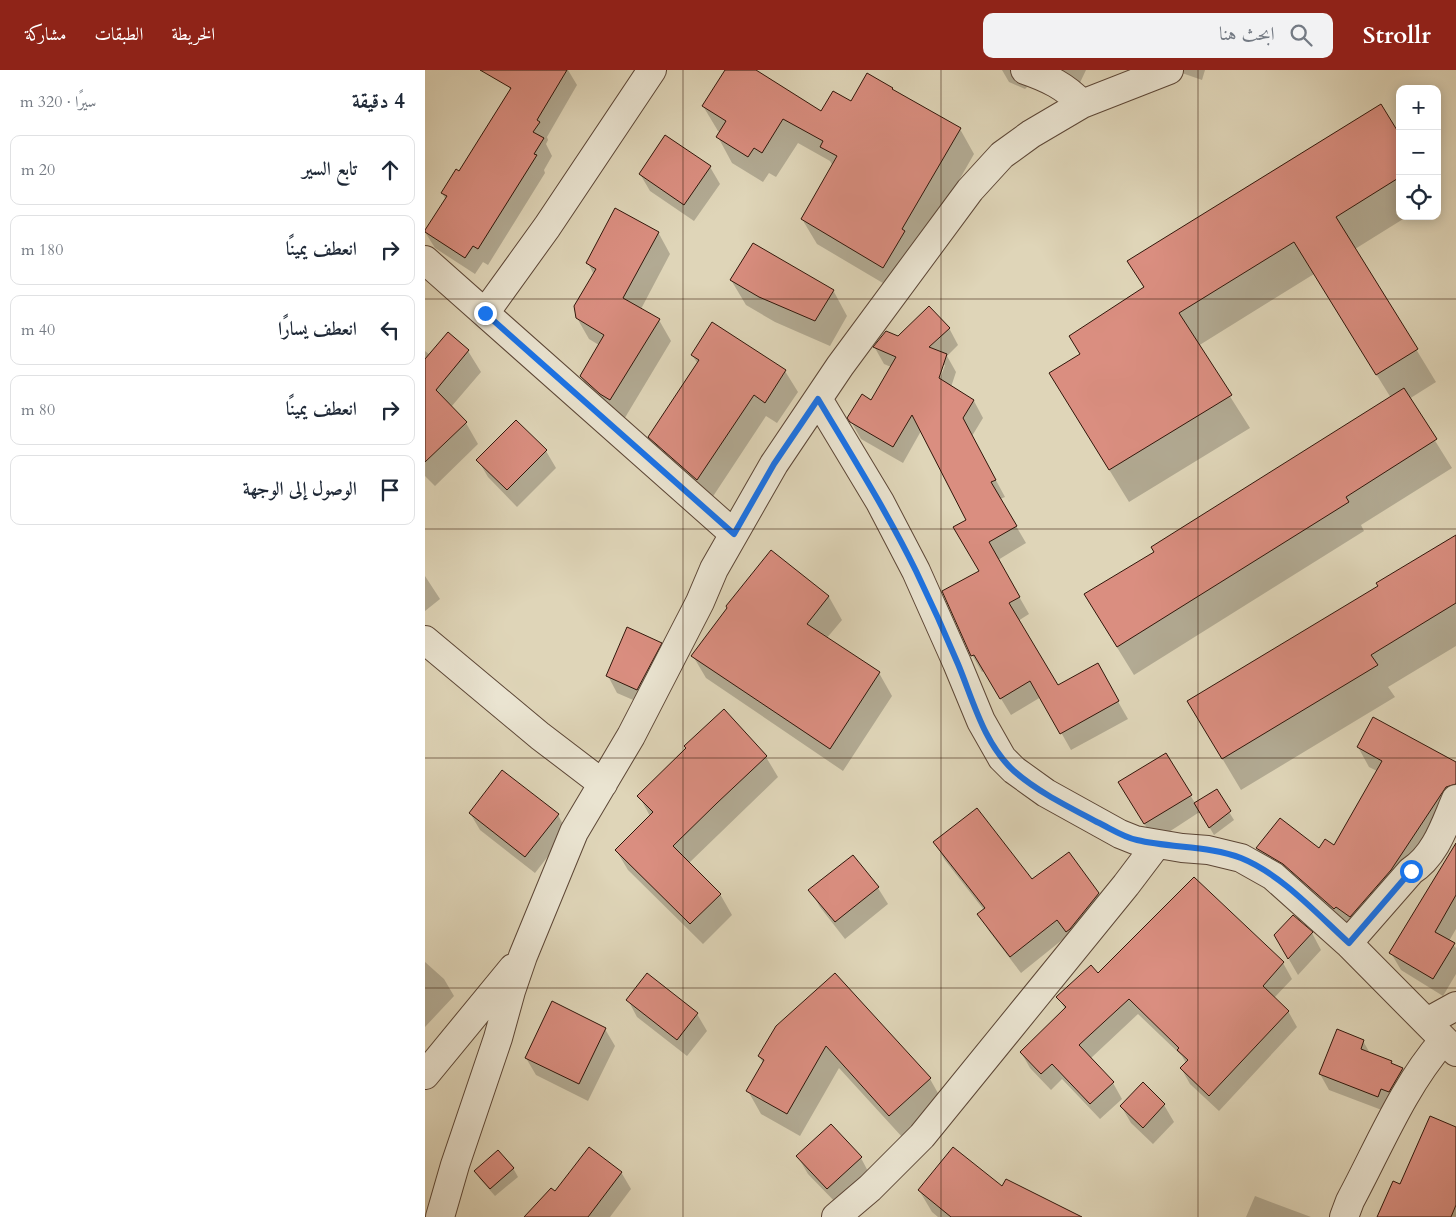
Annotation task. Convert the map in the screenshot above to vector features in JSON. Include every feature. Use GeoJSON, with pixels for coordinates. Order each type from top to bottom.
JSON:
{"type":"FeatureCollection","features":[{"type":"Feature","properties":{"kind":"street"},"geometry":{"type":"LineString","coordinates":[[485,313],[547,227],[652,70]]}},
{"type":"Feature","properties":{"kind":"street"},"geometry":{"type":"LineString","coordinates":[[1025,70],[1045,76],[1060,84],[1082,104]]}},
{"type":"Feature","properties":{"kind":"street"},"geometry":{"type":"LineString","coordinates":[[440,1217],[523,956],[574,832],[631,736],[714,569],[774,464],[840,366],[970,190],[1002,156],[1031,134],[1082,104],[1169,70]]}},
{"type":"Feature","properties":{"kind":"street"},"geometry":{"type":"LineString","coordinates":[[425,260],[734,534]]}},
{"type":"Feature","properties":{"kind":"street"},"geometry":{"type":"LineString","coordinates":[[818,399],[880,502],[916,571],[981,720],[1003,758],[1014,770],[1080,813],[1120,834],[1135,840],[1208,850],[1241,858],[1273,876],[1349,943],[1442,1039]]}},
{"type":"Feature","properties":{"kind":"street"},"geometry":{"type":"LineString","coordinates":[[425,640],[539,736],[603,784]]}},
{"type":"Feature","properties":{"kind":"street"},"geometry":{"type":"LineString","coordinates":[[1349,943],[1411,871],[1429,856],[1456,799]]}},
{"type":"Feature","properties":{"kind":"street"},"geometry":{"type":"LineString","coordinates":[[836,1217],[871,1188],[923,1136],[1157,844]]}},
{"type":"Feature","properties":{"kind":"street"},"geometry":{"type":"LineString","coordinates":[[425,1075],[523,956]]}},
{"type":"Feature","properties":{"kind":"street"},"geometry":{"type":"LineString","coordinates":[[1344,1217],[1407,1091],[1442,1039],[1456,1006]]}},
{"type":"Feature","properties":{"kind":"building"},"geometry":{"type":"Polygon","coordinates":[[[480,70],[567,70],[537,120],[540,122],[533,132],[544,138],[534,154],[537,155],[478,249],[473,246],[465,258],[425,232],[425,230],[447,196],[441,193],[456,169],[459,171],[511,88],[480,70]]]}},
{"type":"Feature","properties":{"kind":"building"},"geometry":{"type":"Polygon","coordinates":[[[725,70],[756,70],[821,111],[833,91],[851,101],[867,73],[961,128],[902,229],[905,231],[883,268],[801,219],[837,156],[820,147],[823,141],[783,119],[762,153],[754,148],[748,157],[716,137],[726,121],[702,106],[725,70]]]}},
{"type":"Feature","properties":{"kind":"building"},"geometry":{"type":"Polygon","coordinates":[[[1381,104],[1396,128],[1396,180],[1336,217],[1418,349],[1376,375],[1294,242],[1179,313],[1232,395],[1109,470],[1049,373],[1080,354],[1069,336],[1144,287],[1127,261],[1381,104]]]}},
{"type":"Feature","properties":{"kind":"building"},"geometry":{"type":"Polygon","coordinates":[[[665,135],[711,166],[684,205],[639,174],[665,135]]]}},
{"type":"Feature","properties":{"kind":"building"},"geometry":{"type":"Polygon","coordinates":[[[615,208],[659,232],[623,298],[660,319],[610,400],[600,394],[580,376],[604,335],[576,318],[574,306],[596,269],[586,263],[615,208]]]}},
{"type":"Feature","properties":{"kind":"building"},"geometry":{"type":"Polygon","coordinates":[[[753,243],[834,290],[815,321],[759,297],[730,280],[753,243]]]}},
{"type":"Feature","properties":{"kind":"building"},"geometry":{"type":"Polygon","coordinates":[[[929,306],[950,328],[929,347],[947,354],[939,378],[974,400],[963,418],[996,480],[991,482],[1017,526],[989,542],[1020,597],[1009,603],[1058,685],[1098,663],[1119,701],[1060,734],[1030,681],[1000,699],[974,655],[971,656],[942,591],[979,571],[953,527],[966,520],[912,415],[893,447],[850,422],[847,418],[862,394],[871,400],[896,357],[873,347],[886,331],[898,336],[929,306]]]}},
{"type":"Feature","properties":{"kind":"building"},"geometry":{"type":"Polygon","coordinates":[[[712,322],[786,370],[765,403],[754,395],[697,480],[648,437],[699,360],[691,355],[712,322]]]}},
{"type":"Feature","properties":{"kind":"building"},"geometry":{"type":"Polygon","coordinates":[[[448,332],[469,350],[436,390],[467,422],[425,462],[425,359],[448,332]]]}},
{"type":"Feature","properties":{"kind":"building"},"geometry":{"type":"Polygon","coordinates":[[[1404,388],[1437,439],[1346,497],[1349,502],[1117,647],[1084,594],[1154,552],[1151,547],[1404,388]]]}},
{"type":"Feature","properties":{"kind":"building"},"geometry":{"type":"Polygon","coordinates":[[[516,420],[547,450],[507,490],[476,460],[516,420]]]}},
{"type":"Feature","properties":{"kind":"building"},"geometry":{"type":"Polygon","coordinates":[[[1456,535],[1456,603],[1371,655],[1378,665],[1222,759],[1187,701],[1378,586],[1376,583],[1456,535]]]}},
{"type":"Feature","properties":{"kind":"building"},"geometry":{"type":"Polygon","coordinates":[[[771,550],[829,596],[807,624],[880,672],[830,749],[691,656],[727,608],[726,606],[771,550]]]}},
{"type":"Feature","properties":{"kind":"building"},"geometry":{"type":"Polygon","coordinates":[[[627,627],[662,643],[637,690],[606,676],[627,627]]]}},
{"type":"Feature","properties":{"kind":"building"},"geometry":{"type":"Polygon","coordinates":[[[724,709],[767,756],[673,846],[721,894],[690,924],[615,850],[653,812],[637,796],[686,748],[684,746],[724,709]]]}},
{"type":"Feature","properties":{"kind":"building"},"geometry":{"type":"Polygon","coordinates":[[[1373,717],[1456,762],[1456,784],[1446,787],[1391,870],[1350,917],[1336,907],[1334,909],[1283,864],[1256,848],[1280,818],[1319,848],[1325,839],[1334,845],[1382,761],[1357,747],[1373,717]]]}},
{"type":"Feature","properties":{"kind":"building"},"geometry":{"type":"Polygon","coordinates":[[[1166,753],[1192,795],[1144,824],[1118,782],[1166,753]]]}},
{"type":"Feature","properties":{"kind":"building"},"geometry":{"type":"Polygon","coordinates":[[[502,770],[559,814],[525,857],[469,813],[502,770]]]}},
{"type":"Feature","properties":{"kind":"building"},"geometry":{"type":"Polygon","coordinates":[[[1217,789],[1231,811],[1209,828],[1194,803],[1217,789]]]}},
{"type":"Feature","properties":{"kind":"building"},"geometry":{"type":"Polygon","coordinates":[[[977,808],[1032,879],[1069,852],[1099,893],[1066,932],[1057,920],[1010,957],[977,914],[985,908],[933,842],[977,808]]]}},
{"type":"Feature","properties":{"kind":"building"},"geometry":{"type":"Polygon","coordinates":[[[1456,843],[1456,895],[1435,932],[1455,943],[1433,979],[1389,953],[1456,843]]]}},
{"type":"Feature","properties":{"kind":"building"},"geometry":{"type":"Polygon","coordinates":[[[853,855],[879,887],[835,922],[808,890],[853,855]]]}},
{"type":"Feature","properties":{"kind":"building"},"geometry":{"type":"Polygon","coordinates":[[[1194,877],[1284,962],[1263,986],[1289,1011],[1209,1096],[1180,1068],[1188,1060],[1177,1050],[1179,1048],[1129,999],[1079,1045],[1114,1082],[1090,1104],[1052,1064],[1041,1074],[1020,1052],[1066,1007],[1056,997],[1091,965],[1098,973],[1194,877]]]}},
{"type":"Feature","properties":{"kind":"building"},"geometry":{"type":"Polygon","coordinates":[[[1293,915],[1313,932],[1288,959],[1274,935],[1293,915]]]}},
{"type":"Feature","properties":{"kind":"building"},"geometry":{"type":"Polygon","coordinates":[[[647,973],[698,1013],[677,1040],[626,1000],[647,973]]]}},
{"type":"Feature","properties":{"kind":"building"},"geometry":{"type":"Polygon","coordinates":[[[835,973],[931,1078],[889,1116],[826,1046],[787,1114],[746,1091],[764,1060],[758,1056],[776,1026],[835,973]]]}},
{"type":"Feature","properties":{"kind":"building"},"geometry":{"type":"Polygon","coordinates":[[[552,1001],[606,1028],[579,1084],[525,1058],[552,1001]]]}},
{"type":"Feature","properties":{"kind":"building"},"geometry":{"type":"Polygon","coordinates":[[[1337,1029],[1364,1040],[1361,1049],[1392,1061],[1391,1063],[1403,1068],[1389,1092],[1381,1089],[1378,1097],[1319,1074],[1337,1029]]]}},
{"type":"Feature","properties":{"kind":"building"},"geometry":{"type":"Polygon","coordinates":[[[1143,1082],[1165,1104],[1143,1128],[1120,1106],[1143,1082]]]}},
{"type":"Feature","properties":{"kind":"building"},"geometry":{"type":"Polygon","coordinates":[[[1430,1116],[1456,1127],[1456,1205],[1451,1217],[1377,1217],[1393,1181],[1400,1184],[1430,1116]]]}},
{"type":"Feature","properties":{"kind":"building"},"geometry":{"type":"Polygon","coordinates":[[[831,1124],[862,1157],[827,1189],[796,1156],[831,1124]]]}},
{"type":"Feature","properties":{"kind":"building"},"geometry":{"type":"Polygon","coordinates":[[[589,1147],[622,1172],[588,1217],[524,1217],[551,1188],[555,1191],[589,1147]]]}},
{"type":"Feature","properties":{"kind":"building"},"geometry":{"type":"Polygon","coordinates":[[[953,1147],[1002,1186],[1006,1179],[1082,1217],[951,1217],[918,1190],[953,1147]]]}},
{"type":"Feature","properties":{"kind":"building"},"geometry":{"type":"Polygon","coordinates":[[[498,1150],[514,1168],[490,1189],[474,1171],[498,1150]]]}},
{"type":"Feature","properties":{"kind":"route"},"geometry":{"type":"LineString","coordinates":[[485,313],[734,534],[774,464],[818,399],[880,502],[916,571],[992,742],[1014,770],[1046,793],[1080,813],[1135,840],[1182,848],[1208,850],[1241,858],[1273,876],[1349,943],[1411,871]]}}]}
